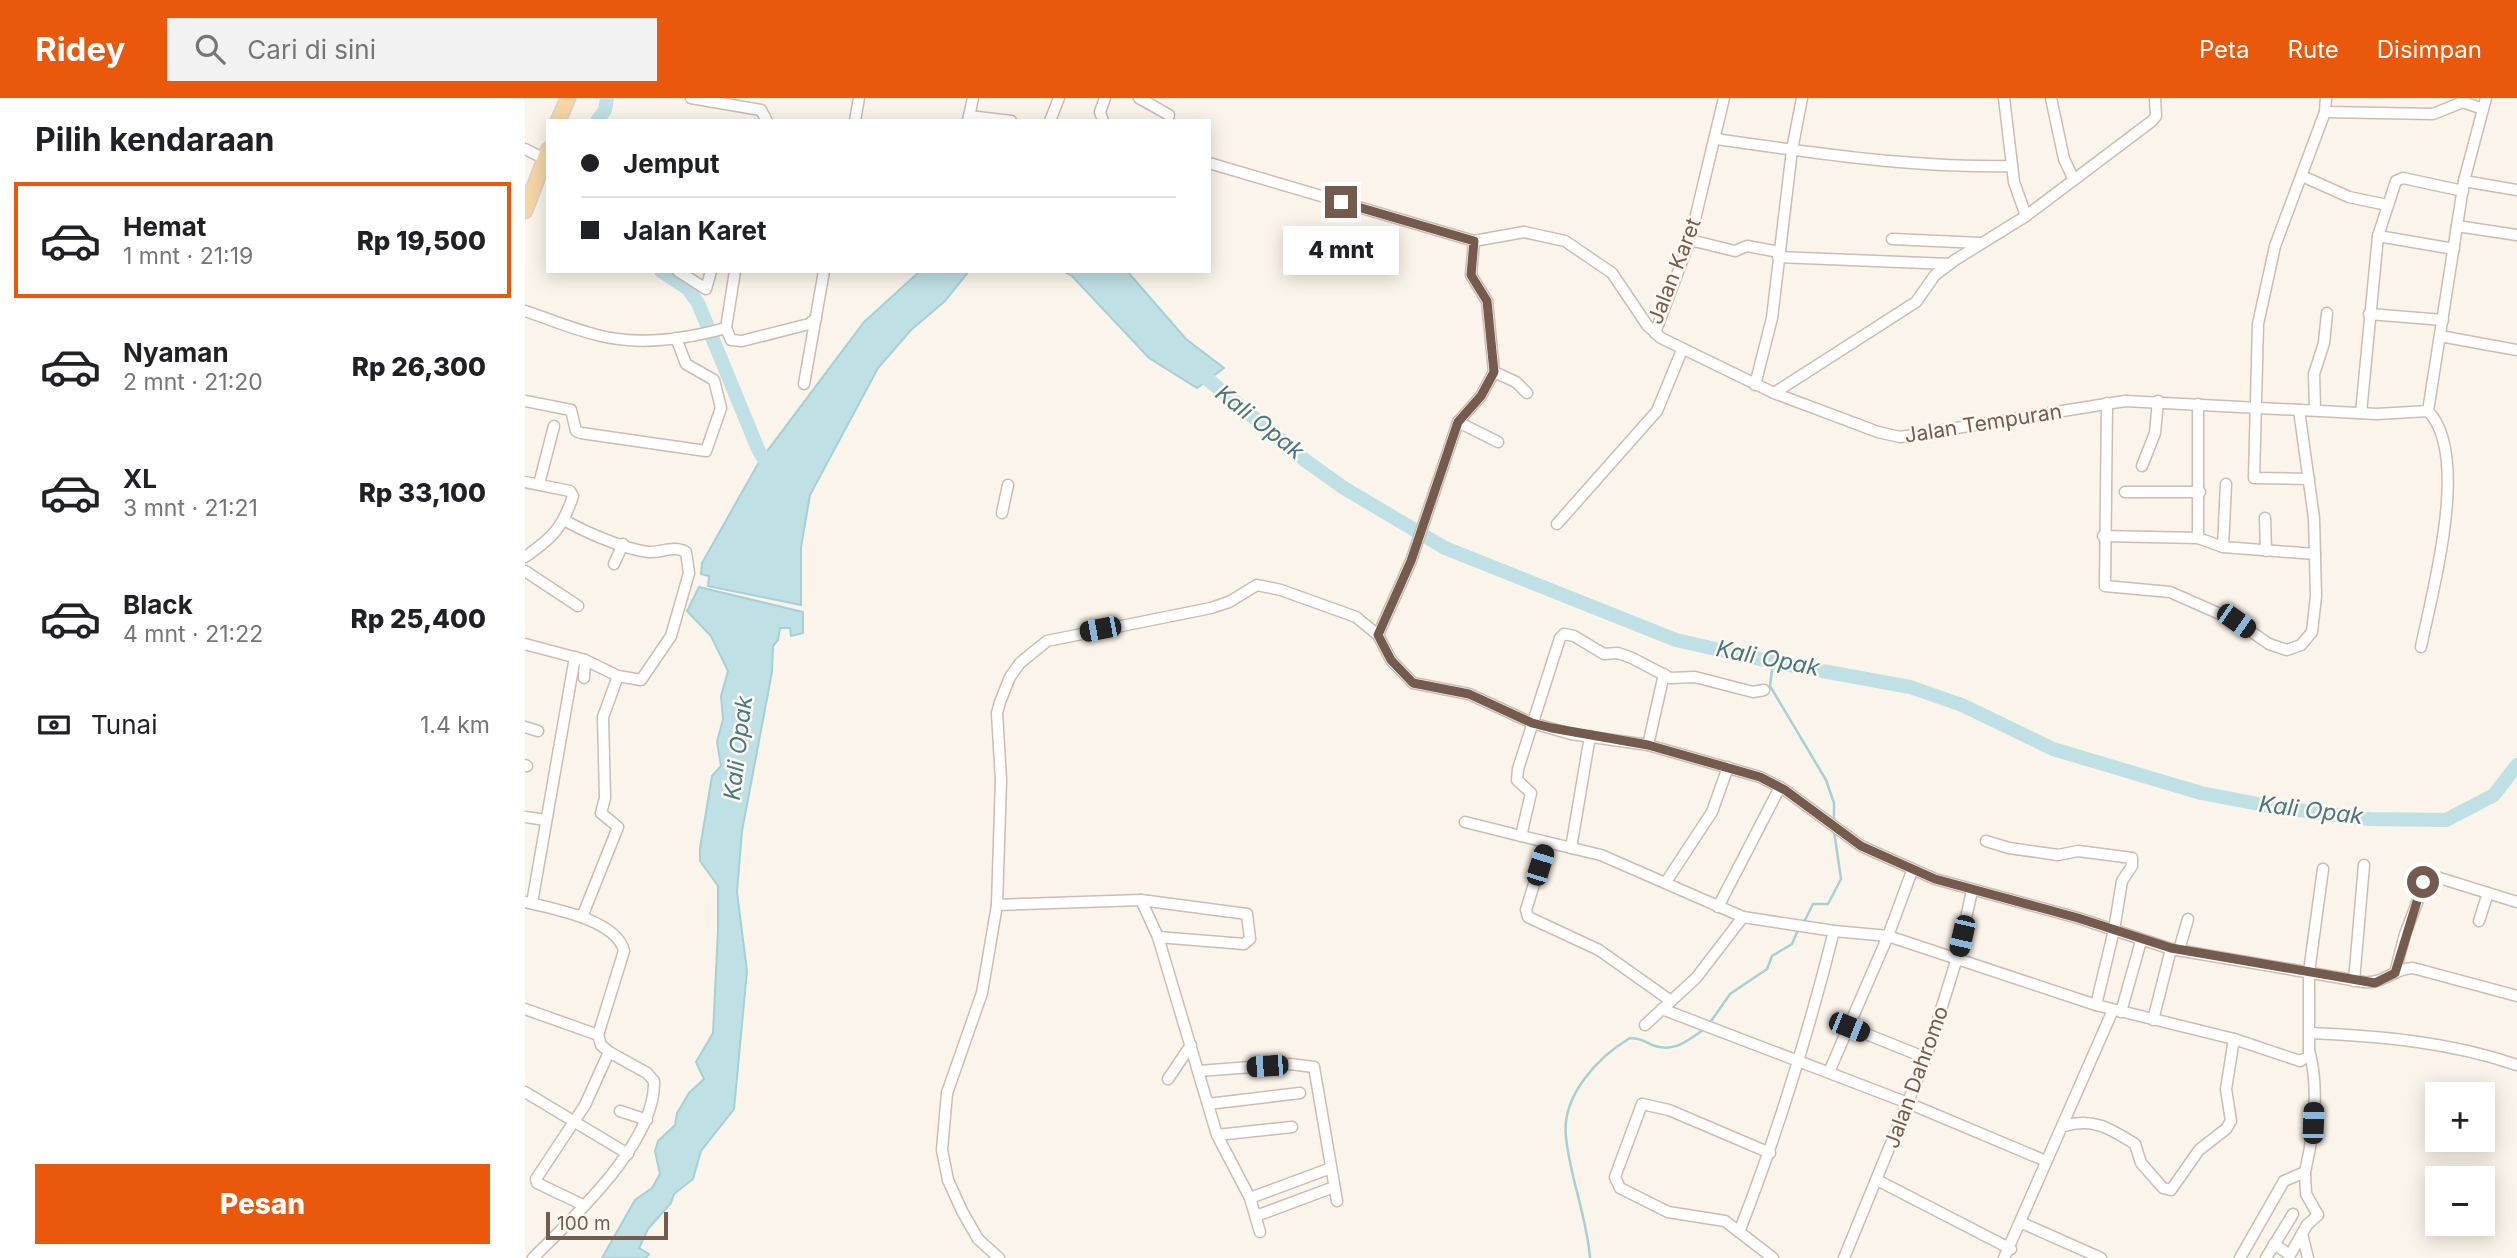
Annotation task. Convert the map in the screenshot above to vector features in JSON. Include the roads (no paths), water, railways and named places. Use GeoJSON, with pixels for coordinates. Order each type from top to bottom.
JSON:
{"type":"FeatureCollection","features":[{"type":"Feature","properties":{"kind":"main road"},"geometry":{"type":"LineString","coordinates":[[559,119],[568,98]]}},
{"type":"Feature","properties":{"kind":"main road"},"geometry":{"type":"LineString","coordinates":[[525,211],[546,154]]}},
{"type":"Feature","properties":{"kind":"street"},"geometry":{"type":"LineString","coordinates":[[691,98],[752,103],[763,111],[766,119]]}},
{"type":"Feature","properties":{"kind":"street"},"geometry":{"type":"LineString","coordinates":[[857,119],[859,98]]}},
{"type":"Feature","properties":{"kind":"street"},"geometry":{"type":"LineString","coordinates":[[969,118],[973,98]]}},
{"type":"Feature","properties":{"kind":"street"},"geometry":{"type":"LineString","coordinates":[[1050,119],[1059,98]]}},
{"type":"Feature","properties":{"kind":"street"},"geometry":{"type":"LineString","coordinates":[[1102,119],[1100,112],[1104,98]]}},
{"type":"Feature","properties":{"kind":"street"},"geometry":{"type":"LineString","coordinates":[[1139,98],[1169,115]]}},
{"type":"Feature","properties":{"kind":"street","name":"Jalan Karet"},"geometry":{"type":"LineString","coordinates":[[1655,333],[1689,240],[1724,98]]}},
{"type":"Feature","properties":{"kind":"street"},"geometry":{"type":"LineString","coordinates":[[1755,385],[1772,318],[1778,255],[1787,211],[1792,150],[1802,98]]}},
{"type":"Feature","properties":{"kind":"street"},"geometry":{"type":"LineString","coordinates":[[2004,98],[2011,166],[2026,216]]}},
{"type":"Feature","properties":{"kind":"street"},"geometry":{"type":"LineString","coordinates":[[2051,98],[2064,159],[2073,178]]}},
{"type":"Feature","properties":{"kind":"street"},"geometry":{"type":"LineString","coordinates":[[1774,393],[1916,302],[1935,275],[1949,264],[2026,216],[2152,121],[2156,116],[2154,98]]}},
{"type":"Feature","properties":{"kind":"street"},"geometry":{"type":"LineString","coordinates":[[2309,479],[2253,478],[2258,324],[2275,246],[2325,112],[2326,98]]}},
{"type":"Feature","properties":{"kind":"street"},"geometry":{"type":"LineString","coordinates":[[2325,112],[2433,114],[2463,102],[2484,103],[2464,186],[2428,411],[2442,429],[2448,495],[2444,530],[2421,648]]}},
{"type":"Feature","properties":{"kind":"street"},"geometry":{"type":"LineString","coordinates":[[1716,139],[1792,150],[1963,167],[2011,166]]}},
{"type":"Feature","properties":{"kind":"street"},"geometry":{"type":"LineString","coordinates":[[525,149],[546,154]]}},
{"type":"Feature","properties":{"kind":"street","name":"Jalan Karet"},"geometry":{"type":"LineString","coordinates":[[1211,164],[1474,241],[1538,232],[1565,241],[1612,273],[1655,333]]}},
{"type":"Feature","properties":{"kind":"street"},"geometry":{"type":"LineString","coordinates":[[2302,176],[2349,197],[2387,205]]}},
{"type":"Feature","properties":{"kind":"street"},"geometry":{"type":"LineString","coordinates":[[2361,413],[2368,314],[2378,236],[2396,181],[2400,178],[2517,190]]}},
{"type":"Feature","properties":{"kind":"street"},"geometry":{"type":"LineString","coordinates":[[2457,226],[2517,235]]}},
{"type":"Feature","properties":{"kind":"street"},"geometry":{"type":"LineString","coordinates":[[2378,236],[2454,249]]}},
{"type":"Feature","properties":{"kind":"street"},"geometry":{"type":"LineString","coordinates":[[1892,239],[1980,243]]}},
{"type":"Feature","properties":{"kind":"street"},"geometry":{"type":"LineString","coordinates":[[1689,240],[1735,251],[1747,246],[1778,255],[1949,264]]}},
{"type":"Feature","properties":{"kind":"street"},"geometry":{"type":"LineString","coordinates":[[1378,635],[1411,561],[1458,422],[1481,396],[1494,372],[1487,301],[1471,275],[1474,241]]}},
{"type":"Feature","properties":{"kind":"street"},"geometry":{"type":"LineString","coordinates":[[681,273],[706,289],[710,273]]}},
{"type":"Feature","properties":{"kind":"street"},"geometry":{"type":"LineString","coordinates":[[722,329],[735,273]]}},
{"type":"Feature","properties":{"kind":"street"},"geometry":{"type":"LineString","coordinates":[[804,384],[821,273]]}},
{"type":"Feature","properties":{"kind":"street"},"geometry":{"type":"LineString","coordinates":[[525,311],[598,335],[632,340],[703,335],[722,329]]}},
{"type":"Feature","properties":{"kind":"street"},"geometry":{"type":"LineString","coordinates":[[2315,409],[2314,374],[2324,343],[2327,313]]}},
{"type":"Feature","properties":{"kind":"street"},"geometry":{"type":"LineString","coordinates":[[2368,314],[2442,320]]}},
{"type":"Feature","properties":{"kind":"street"},"geometry":{"type":"LineString","coordinates":[[722,329],[731,340],[742,341],[809,324],[816,318]]}},
{"type":"Feature","properties":{"kind":"street","name":"Jalan Tempuran"},"geometry":{"type":"LineString","coordinates":[[1655,333],[1682,350],[1755,385],[1900,437],[2107,403],[2158,401],[2361,413],[2428,411]]}},
{"type":"Feature","properties":{"kind":"street"},"geometry":{"type":"LineString","coordinates":[[2440,336],[2517,350]]}},
{"type":"Feature","properties":{"kind":"street"},"geometry":{"type":"LineString","coordinates":[[525,401],[571,410],[576,431],[581,433],[706,451],[722,408],[720,397],[714,380],[685,364],[676,338]]}},
{"type":"Feature","properties":{"kind":"street"},"geometry":{"type":"LineString","coordinates":[[1557,524],[1657,411],[1682,350]]}},
{"type":"Feature","properties":{"kind":"street"},"geometry":{"type":"LineString","coordinates":[[1494,372],[1516,382],[1527,393]]}},
{"type":"Feature","properties":{"kind":"street"},"geometry":{"type":"LineString","coordinates":[[2142,466],[2155,433],[2158,401]]}},
{"type":"Feature","properties":{"kind":"street"},"geometry":{"type":"LineString","coordinates":[[2107,403],[2103,577],[2108,589],[2170,592],[2236,621],[2269,644],[2287,650],[2305,641],[2313,626],[2315,554],[2309,479],[2299,410]]}},
{"type":"Feature","properties":{"kind":"street"},"geometry":{"type":"LineString","coordinates":[[2198,404],[2198,538]]}},
{"type":"Feature","properties":{"kind":"street"},"geometry":{"type":"LineString","coordinates":[[1458,422],[1498,442]]}},
{"type":"Feature","properties":{"kind":"street"},"geometry":{"type":"LineString","coordinates":[[539,484],[554,426]]}},
{"type":"Feature","properties":{"kind":"street"},"geometry":{"type":"LineString","coordinates":[[525,482],[573,493],[564,520],[551,540],[530,547],[525,557]]}},
{"type":"Feature","properties":{"kind":"street"},"geometry":{"type":"LineString","coordinates":[[2223,547],[2226,484]]}},
{"type":"Feature","properties":{"kind":"street"},"geometry":{"type":"LineString","coordinates":[[1002,513],[1007,485]]}},
{"type":"Feature","properties":{"kind":"street"},"geometry":{"type":"LineString","coordinates":[[2125,492],[2200,492]]}},
{"type":"Feature","properties":{"kind":"street"},"geometry":{"type":"LineString","coordinates":[[2265,518],[2266,551]]}},
{"type":"Feature","properties":{"kind":"street"},"geometry":{"type":"LineString","coordinates":[[525,644],[580,658],[618,676],[641,680],[671,636],[689,573],[688,555],[685,551],[669,548],[648,552],[581,530],[564,520]]}},
{"type":"Feature","properties":{"kind":"street"},"geometry":{"type":"LineString","coordinates":[[2103,536],[2198,538],[2223,547],[2315,554]]}},
{"type":"Feature","properties":{"kind":"street"},"geometry":{"type":"LineString","coordinates":[[614,564],[623,544]]}},
{"type":"Feature","properties":{"kind":"street"},"geometry":{"type":"LineString","coordinates":[[525,571],[578,606]]}},
{"type":"Feature","properties":{"kind":"street"},"geometry":{"type":"LineString","coordinates":[[999,1258],[978,1239],[962,1211],[948,1180],[942,1150],[947,1093],[982,993],[997,905],[1001,780],[996,713],[1010,677],[1038,647],[1061,637],[1211,608],[1229,602],[1257,585],[1281,590],[1343,611],[1365,623],[1378,635],[1391,660],[1413,683],[1469,694],[1532,723],[1648,745],[1760,777],[1780,788],[1861,846],[1912,870],[1972,891],[2175,949],[2375,983],[2409,968],[2418,969],[2517,996]]}},
{"type":"Feature","properties":{"kind":"street"},"geometry":{"type":"LineString","coordinates":[[1521,836],[1531,793],[1519,783],[1517,775],[1560,638],[1565,634],[1574,636],[1598,652],[1625,656],[1674,678],[1690,677],[1717,681],[1753,692],[1764,690]]}},
{"type":"Feature","properties":{"kind":"street"},"geometry":{"type":"LineString","coordinates":[[580,658],[585,678]]}},
{"type":"Feature","properties":{"kind":"street"},"geometry":{"type":"LineString","coordinates":[[533,1258],[628,1154],[647,1120],[654,1094],[654,1081],[646,1073],[601,1045],[599,1035],[624,951],[617,936],[571,911],[529,902],[580,658]]}},
{"type":"Feature","properties":{"kind":"street"},"geometry":{"type":"LineString","coordinates":[[1648,745],[1664,674]]}},
{"type":"Feature","properties":{"kind":"street"},"geometry":{"type":"LineString","coordinates":[[582,917],[618,827],[601,813],[605,771],[603,717],[618,676]]}},
{"type":"Feature","properties":{"kind":"street"},"geometry":{"type":"LineString","coordinates":[[525,727],[538,731]]}},
{"type":"Feature","properties":{"kind":"street"},"geometry":{"type":"LineString","coordinates":[[1571,848],[1590,736]]}},
{"type":"Feature","properties":{"kind":"street"},"geometry":{"type":"LineString","coordinates":[[1666,882],[1712,812],[1728,767]]}},
{"type":"Feature","properties":{"kind":"street"},"geometry":{"type":"LineString","coordinates":[[1718,907],[1780,788]]}},
{"type":"Feature","properties":{"kind":"street"},"geometry":{"type":"LineString","coordinates":[[525,817],[546,820]]}},
{"type":"Feature","properties":{"kind":"street"},"geometry":{"type":"LineString","coordinates":[[1465,822],[1601,855],[1743,917],[1888,936],[2096,1005],[2234,1039],[2300,1061],[2309,1056],[2309,972],[2323,869]]}},
{"type":"Feature","properties":{"kind":"street"},"geometry":{"type":"LineString","coordinates":[[1986,841],[2009,848],[2058,855],[2078,851],[2132,858],[2131,866],[2122,881],[2114,930],[2096,1005]]}},
{"type":"Feature","properties":{"kind":"street"},"geometry":{"type":"LineString","coordinates":[[1547,842],[1526,910],[1528,917],[1598,950],[1667,1005],[2046,1161]]}},
{"type":"Feature","properties":{"kind":"street"},"geometry":{"type":"LineString","coordinates":[[2354,981],[2364,865]]}},
{"type":"Feature","properties":{"kind":"street"},"geometry":{"type":"LineString","coordinates":[[1829,1072],[1888,936],[1912,870]]}},
{"type":"Feature","properties":{"kind":"street"},"geometry":{"type":"LineString","coordinates":[[2395,973],[2405,934],[2427,877],[2433,876],[2517,902]]}},
{"type":"Feature","properties":{"kind":"street","name":"Jalan Dahromo"},"geometry":{"type":"LineString","coordinates":[[1844,1258],[1926,1058],[1957,958],[1972,891]]}},
{"type":"Feature","properties":{"kind":"street"},"geometry":{"type":"LineString","coordinates":[[2479,921],[2488,893]]}},
{"type":"Feature","properties":{"kind":"street"},"geometry":{"type":"LineString","coordinates":[[997,905],[1141,900],[1247,914],[1250,939],[1244,944],[1158,937]]}},
{"type":"Feature","properties":{"kind":"street"},"geometry":{"type":"LineString","coordinates":[[1141,900],[1158,937],[1217,1135],[1250,1198],[1259,1232]]}},
{"type":"Feature","properties":{"kind":"street"},"geometry":{"type":"LineString","coordinates":[[1645,1025],[1709,964],[1743,917]]}},
{"type":"Feature","properties":{"kind":"street"},"geometry":{"type":"LineString","coordinates":[[2153,1020],[2187,919]]}},
{"type":"Feature","properties":{"kind":"street"},"geometry":{"type":"LineString","coordinates":[[1739,1232],[1770,1153],[1800,1062],[1834,931]]}},
{"type":"Feature","properties":{"kind":"street"},"geometry":{"type":"LineString","coordinates":[[1877,1180],[2007,1253],[2022,1223],[2046,1161],[2117,1011],[2141,941]]}},
{"type":"Feature","properties":{"kind":"street"},"geometry":{"type":"LineString","coordinates":[[525,1009],[567,1026],[599,1035]]}},
{"type":"Feature","properties":{"kind":"street"},"geometry":{"type":"LineString","coordinates":[[1849,1027],[1926,1058]]}},
{"type":"Feature","properties":{"kind":"street"},"geometry":{"type":"LineString","coordinates":[[2310,1033],[2395,1037],[2490,1056],[2517,1065]]}},
{"type":"Feature","properties":{"kind":"street"},"geometry":{"type":"LineString","coordinates":[[2064,1126],[2090,1122],[2106,1126],[2136,1144],[2141,1163],[2163,1188],[2171,1191],[2199,1150],[2226,1129],[2231,1121],[2226,1089],[2234,1039]]}},
{"type":"Feature","properties":{"kind":"street"},"geometry":{"type":"LineString","coordinates":[[1168,1079],[1191,1045]]}},
{"type":"Feature","properties":{"kind":"street"},"geometry":{"type":"LineString","coordinates":[[2274,1244],[2293,1256],[2304,1230],[2318,1215],[2306,1194],[2305,1171],[2314,1103],[2314,1067],[2309,1049]]}},
{"type":"Feature","properties":{"kind":"street"},"geometry":{"type":"LineString","coordinates":[[583,1205],[537,1182],[536,1179],[576,1120],[609,1052]]}},
{"type":"Feature","properties":{"kind":"street"},"geometry":{"type":"LineString","coordinates":[[1199,1071],[1290,1065],[1314,1068],[1337,1201]]}},
{"type":"Feature","properties":{"kind":"street"},"geometry":{"type":"LineString","coordinates":[[1207,1104],[1300,1093]]}},
{"type":"Feature","properties":{"kind":"street"},"geometry":{"type":"LineString","coordinates":[[530,1095],[576,1120],[628,1154]]}},
{"type":"Feature","properties":{"kind":"street"},"geometry":{"type":"LineString","coordinates":[[1770,1153],[1669,1110],[1645,1104],[1639,1106],[1615,1169],[1620,1188],[1668,1212],[1725,1221],[1773,1258]]}},
{"type":"Feature","properties":{"kind":"street"},"geometry":{"type":"LineString","coordinates":[[620,1111],[647,1120]]}},
{"type":"Feature","properties":{"kind":"street"},"geometry":{"type":"LineString","coordinates":[[1217,1135],[1292,1127]]}},
{"type":"Feature","properties":{"kind":"street"},"geometry":{"type":"LineString","coordinates":[[1250,1198],[1331,1168]]}},
{"type":"Feature","properties":{"kind":"street"},"geometry":{"type":"LineString","coordinates":[[2240,1258],[2284,1181],[2305,1171]]}},
{"type":"Feature","properties":{"kind":"street"},"geometry":{"type":"LineString","coordinates":[[1256,1216],[1334,1187]]}},
{"type":"Feature","properties":{"kind":"street"},"geometry":{"type":"LineString","coordinates":[[2266,1258],[2306,1194]]}},
{"type":"Feature","properties":{"kind":"street"},"geometry":{"type":"LineString","coordinates":[[2293,1214],[2304,1230],[2308,1258]]}},
{"type":"Feature","properties":{"kind":"street"},"geometry":{"type":"LineString","coordinates":[[2022,1223],[2101,1258]]}},
{"type":"Feature","properties":{"kind":"water"},"geometry":{"type":"Polygon","coordinates":[[[918,273],[967,273],[945,301],[911,330],[878,368],[810,495],[801,547],[801,605],[708,586],[709,576],[701,574],[702,563],[759,462],[864,322],[918,273]]]}},
{"type":"Feature","properties":{"kind":"water"},"geometry":{"type":"Polygon","coordinates":[[[1067,273],[1129,273],[1186,339],[1224,368],[1197,388],[1149,358],[1067,273]]]}},
{"type":"Feature","properties":{"kind":"water"},"geometry":{"type":"Polygon","coordinates":[[[699,587],[803,612],[803,633],[791,636],[790,628],[780,628],[778,640],[773,646],[772,672],[742,831],[737,892],[747,971],[734,1109],[701,1151],[693,1179],[674,1194],[671,1203],[648,1229],[639,1248],[649,1254],[646,1258],[602,1258],[635,1200],[652,1188],[660,1174],[655,1151],[658,1141],[675,1125],[677,1113],[689,1093],[704,1079],[696,1062],[713,1033],[718,886],[700,861],[700,848],[712,776],[721,766],[717,742],[723,719],[721,696],[728,671],[711,636],[687,611],[699,587]]]}},
{"type":"Feature","properties":{"kind":"waterway"},"geometry":{"type":"LineString","coordinates":[[598,119],[605,110],[607,98]]}},
{"type":"Feature","properties":{"kind":"waterway"},"geometry":{"type":"LineString","coordinates":[[664,273],[688,289],[698,303],[758,449],[771,471]]}},
{"type":"Feature","properties":{"kind":"waterway","name":"Kali Opak"},"geometry":{"type":"LineString","coordinates":[[1193,367],[1306,461],[1344,488],[1445,548],[1676,640],[1773,662],[1910,687],[1962,705],[2053,749],[2201,793],[2274,807],[2369,819],[2446,820],[2494,795],[2517,765]]}},
{"type":"Feature","properties":{"kind":"waterway"},"geometry":{"type":"LineString","coordinates":[[1773,662],[1770,686],[1826,780],[1834,803],[1834,821]]}},
{"type":"Feature","properties":{"kind":"waterway"},"geometry":{"type":"LineString","coordinates":[[1804,922],[1813,904],[1828,904],[1841,879],[1834,831]]}},
{"type":"Feature","properties":{"kind":"waterway"},"geometry":{"type":"LineString","coordinates":[[1709,1024],[1730,994],[1767,969],[1772,956],[1792,944],[1798,930]]}},
{"type":"Feature","properties":{"kind":"waterway"},"geometry":{"type":"LineString","coordinates":[[1590,1258],[1566,1137],[1569,1107],[1584,1079],[1594,1067],[1630,1038],[1666,1048],[1685,1042],[1703,1030]]}}]}
